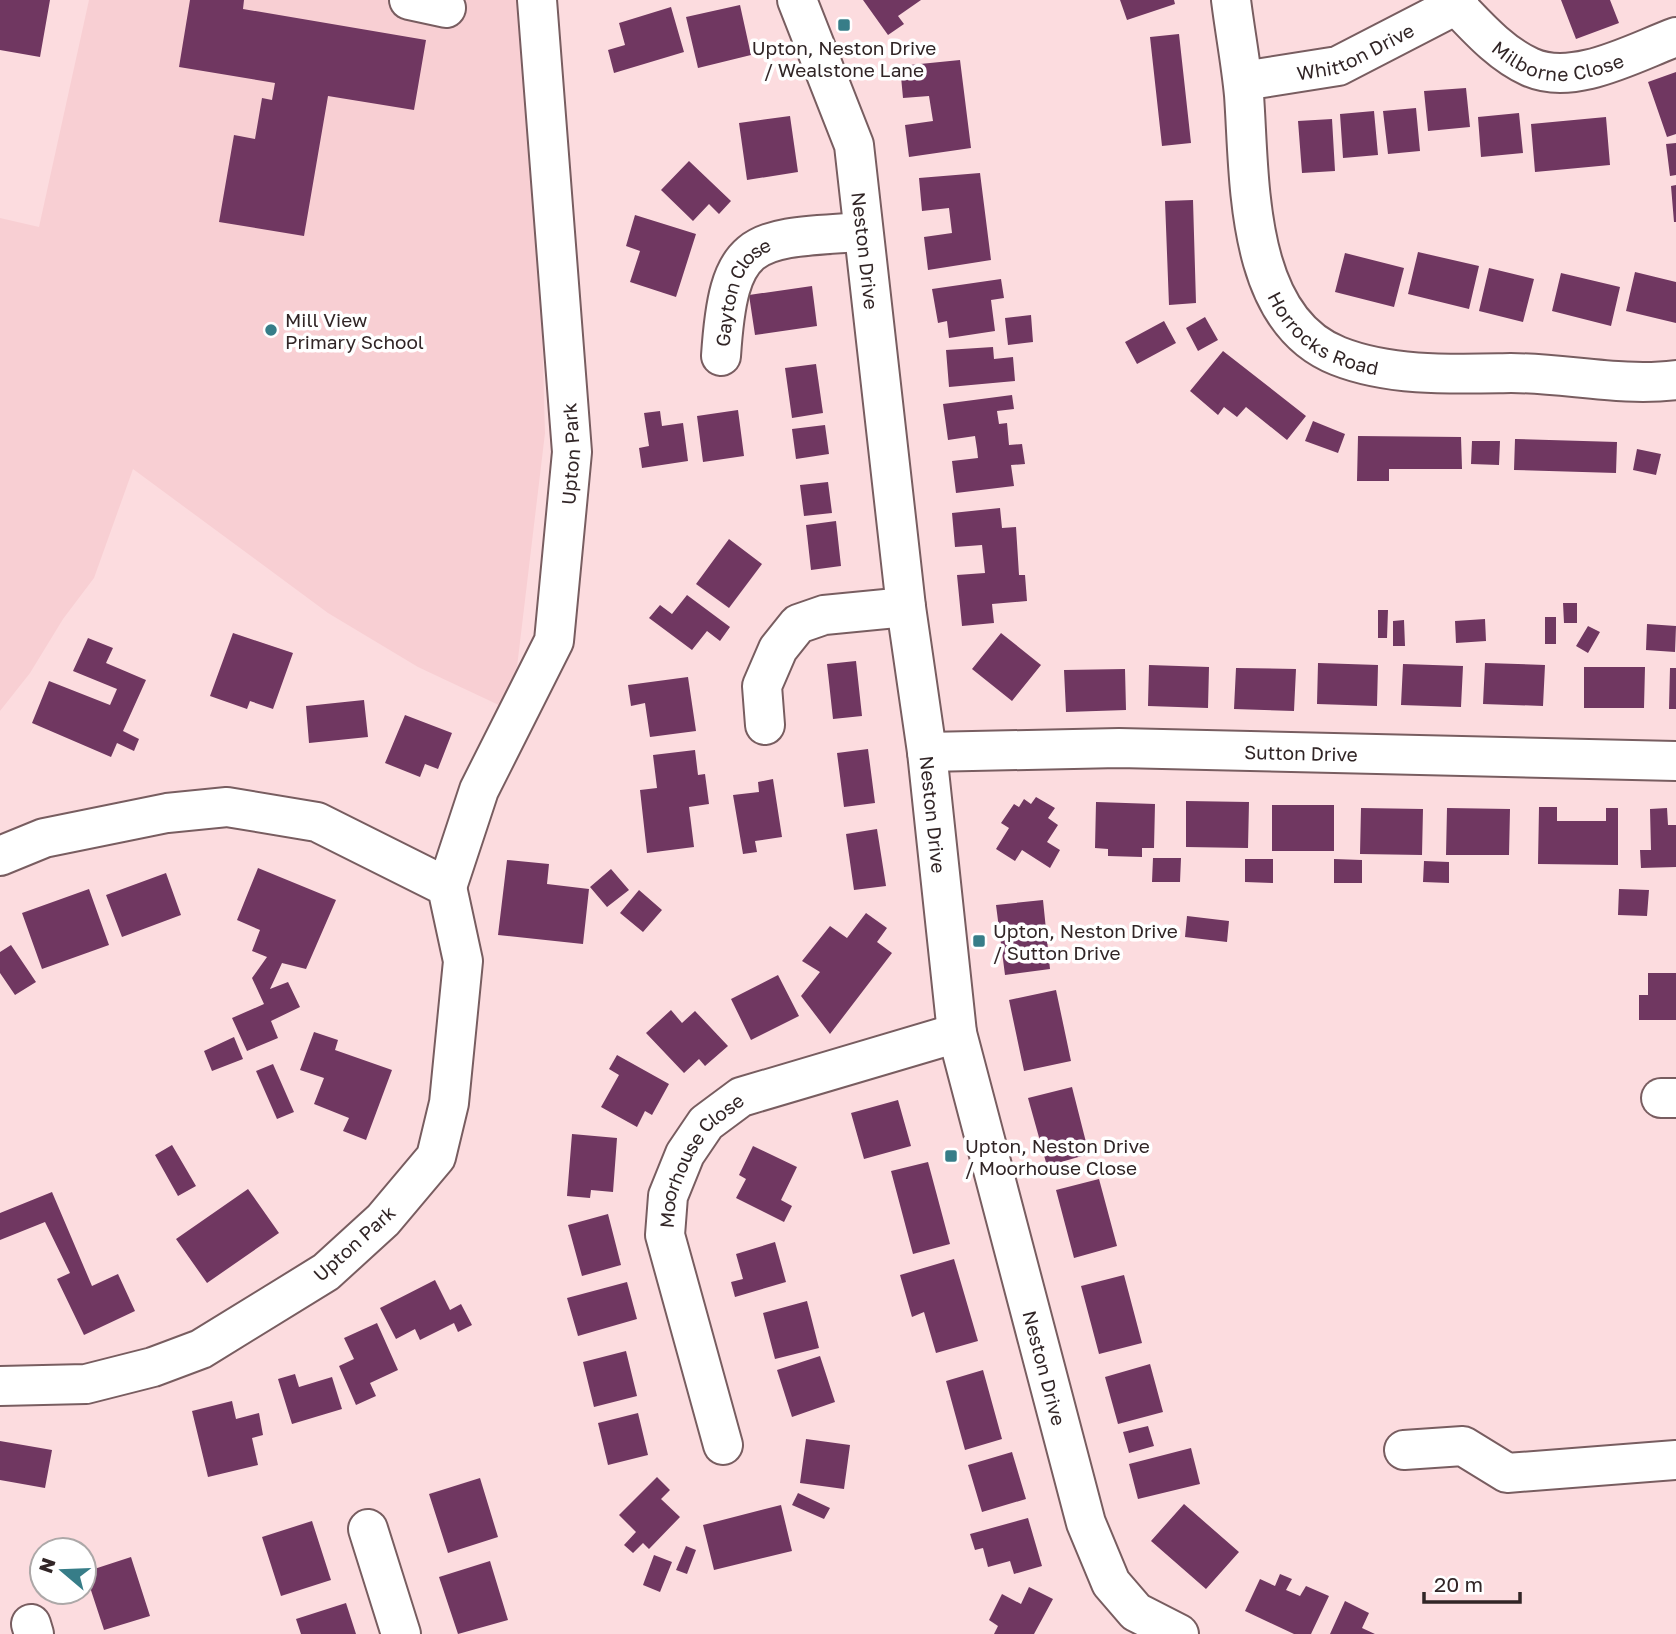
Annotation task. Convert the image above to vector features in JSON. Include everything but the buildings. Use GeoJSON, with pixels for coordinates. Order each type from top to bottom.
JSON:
{"type":"FeatureCollection","features":[{"type":"Feature","properties":{"kind":"street","name":"Upton Park"},"geometry":{"type":"LineString","coordinates":[[0,1386],[86,1384],[153,1367],[201,1349],[326,1272],[383,1220],[436,1157],[449,1103],[463,961],[447,887],[479,790],[554,641],[572,452],[537,0]]}},
{"type":"Feature","properties":{"kind":"street","name":"Neston Drive"},"geometry":{"type":"LineString","coordinates":[[797,0],[855,145],[862,232],[906,607],[927,752],[957,1033],[1086,1523],[1128,1623]]}},
{"type":"Feature","properties":{"kind":"street","name":"Horrocks Road"},"geometry":{"type":"LineString","coordinates":[[1231,0],[1243,81],[1255,234],[1274,294],[1299,331],[1337,356],[1420,374],[1536,373],[1639,381],[1676,380]]}},
{"type":"Feature","properties":{"kind":"street","name":"Whitton Drive"},"geometry":{"type":"LineString","coordinates":[[1243,81],[1338,66],[1458,2]]}},
{"type":"Feature","properties":{"kind":"street","name":"Milborne Close"},"geometry":{"type":"LineString","coordinates":[[1458,2],[1491,41],[1531,68],[1555,73],[1584,70],[1676,37]]}},
{"type":"Feature","properties":{"kind":"street","name":"Gayton Close"},"geometry":{"type":"LineString","coordinates":[[721,357],[725,303],[732,278],[750,252],[775,239],[862,232]]}},
{"type":"Feature","properties":{"kind":"street"},"geometry":{"type":"LineString","coordinates":[[765,726],[762,686],[778,649],[798,624],[824,615],[906,607]]}},
{"type":"Feature","properties":{"kind":"street","name":"Sutton Drive"},"geometry":{"type":"LineString","coordinates":[[927,752],[1119,748],[1676,761]]}},
{"type":"Feature","properties":{"kind":"street"},"geometry":{"type":"LineString","coordinates":[[0,856],[44,838],[167,813],[227,807],[317,822],[447,887]]}},
{"type":"Feature","properties":{"kind":"street","name":"Moorhouse Close"},"geometry":{"type":"LineString","coordinates":[[723,1445],[665,1235],[668,1196],[685,1154],[706,1124],[741,1097],[957,1033]]}},
{"type":"Feature","properties":{"kind":"street"},"geometry":{"type":"LineString","coordinates":[[1404,1450],[1463,1446],[1507,1473],[1676,1460]]}},
{"type":"Feature","properties":{"kind":"street"},"geometry":{"type":"LineString","coordinates":[[368,1530],[401,1634]]}},
{"type":"Feature","properties":{"kind":"street"},"geometry":{"type":"LineString","coordinates":[[1128,1623],[1179,1634]]}},
{"type":"Feature","properties":{"kind":"shaded area","name":"Mill View Primary School"},"geometry":{"type":"Polygon","coordinates":[[[89,0],[533,0],[545,433],[517,667],[503,707],[418,667],[328,613],[133,469],[94,578],[63,619],[30,673],[0,711],[0,218],[39,227],[89,0]]]}},
{"type":"Feature","properties":{"kind":"place","name":"Upton, Neston Drive / Wealstone Lane"},"geometry":{"type":"Point","coordinates":[844,25]}},
{"type":"Feature","properties":{"kind":"place","name":"Mill View Primary School"},"geometry":{"type":"Point","coordinates":[271,330]}},
{"type":"Feature","properties":{"kind":"place","name":"Upton, Neston Drive / Sutton Drive"},"geometry":{"type":"Point","coordinates":[979,941]}},
{"type":"Feature","properties":{"kind":"place","name":"Upton, Neston Drive / Moorhouse Close"},"geometry":{"type":"Point","coordinates":[951,1156]}}]}
